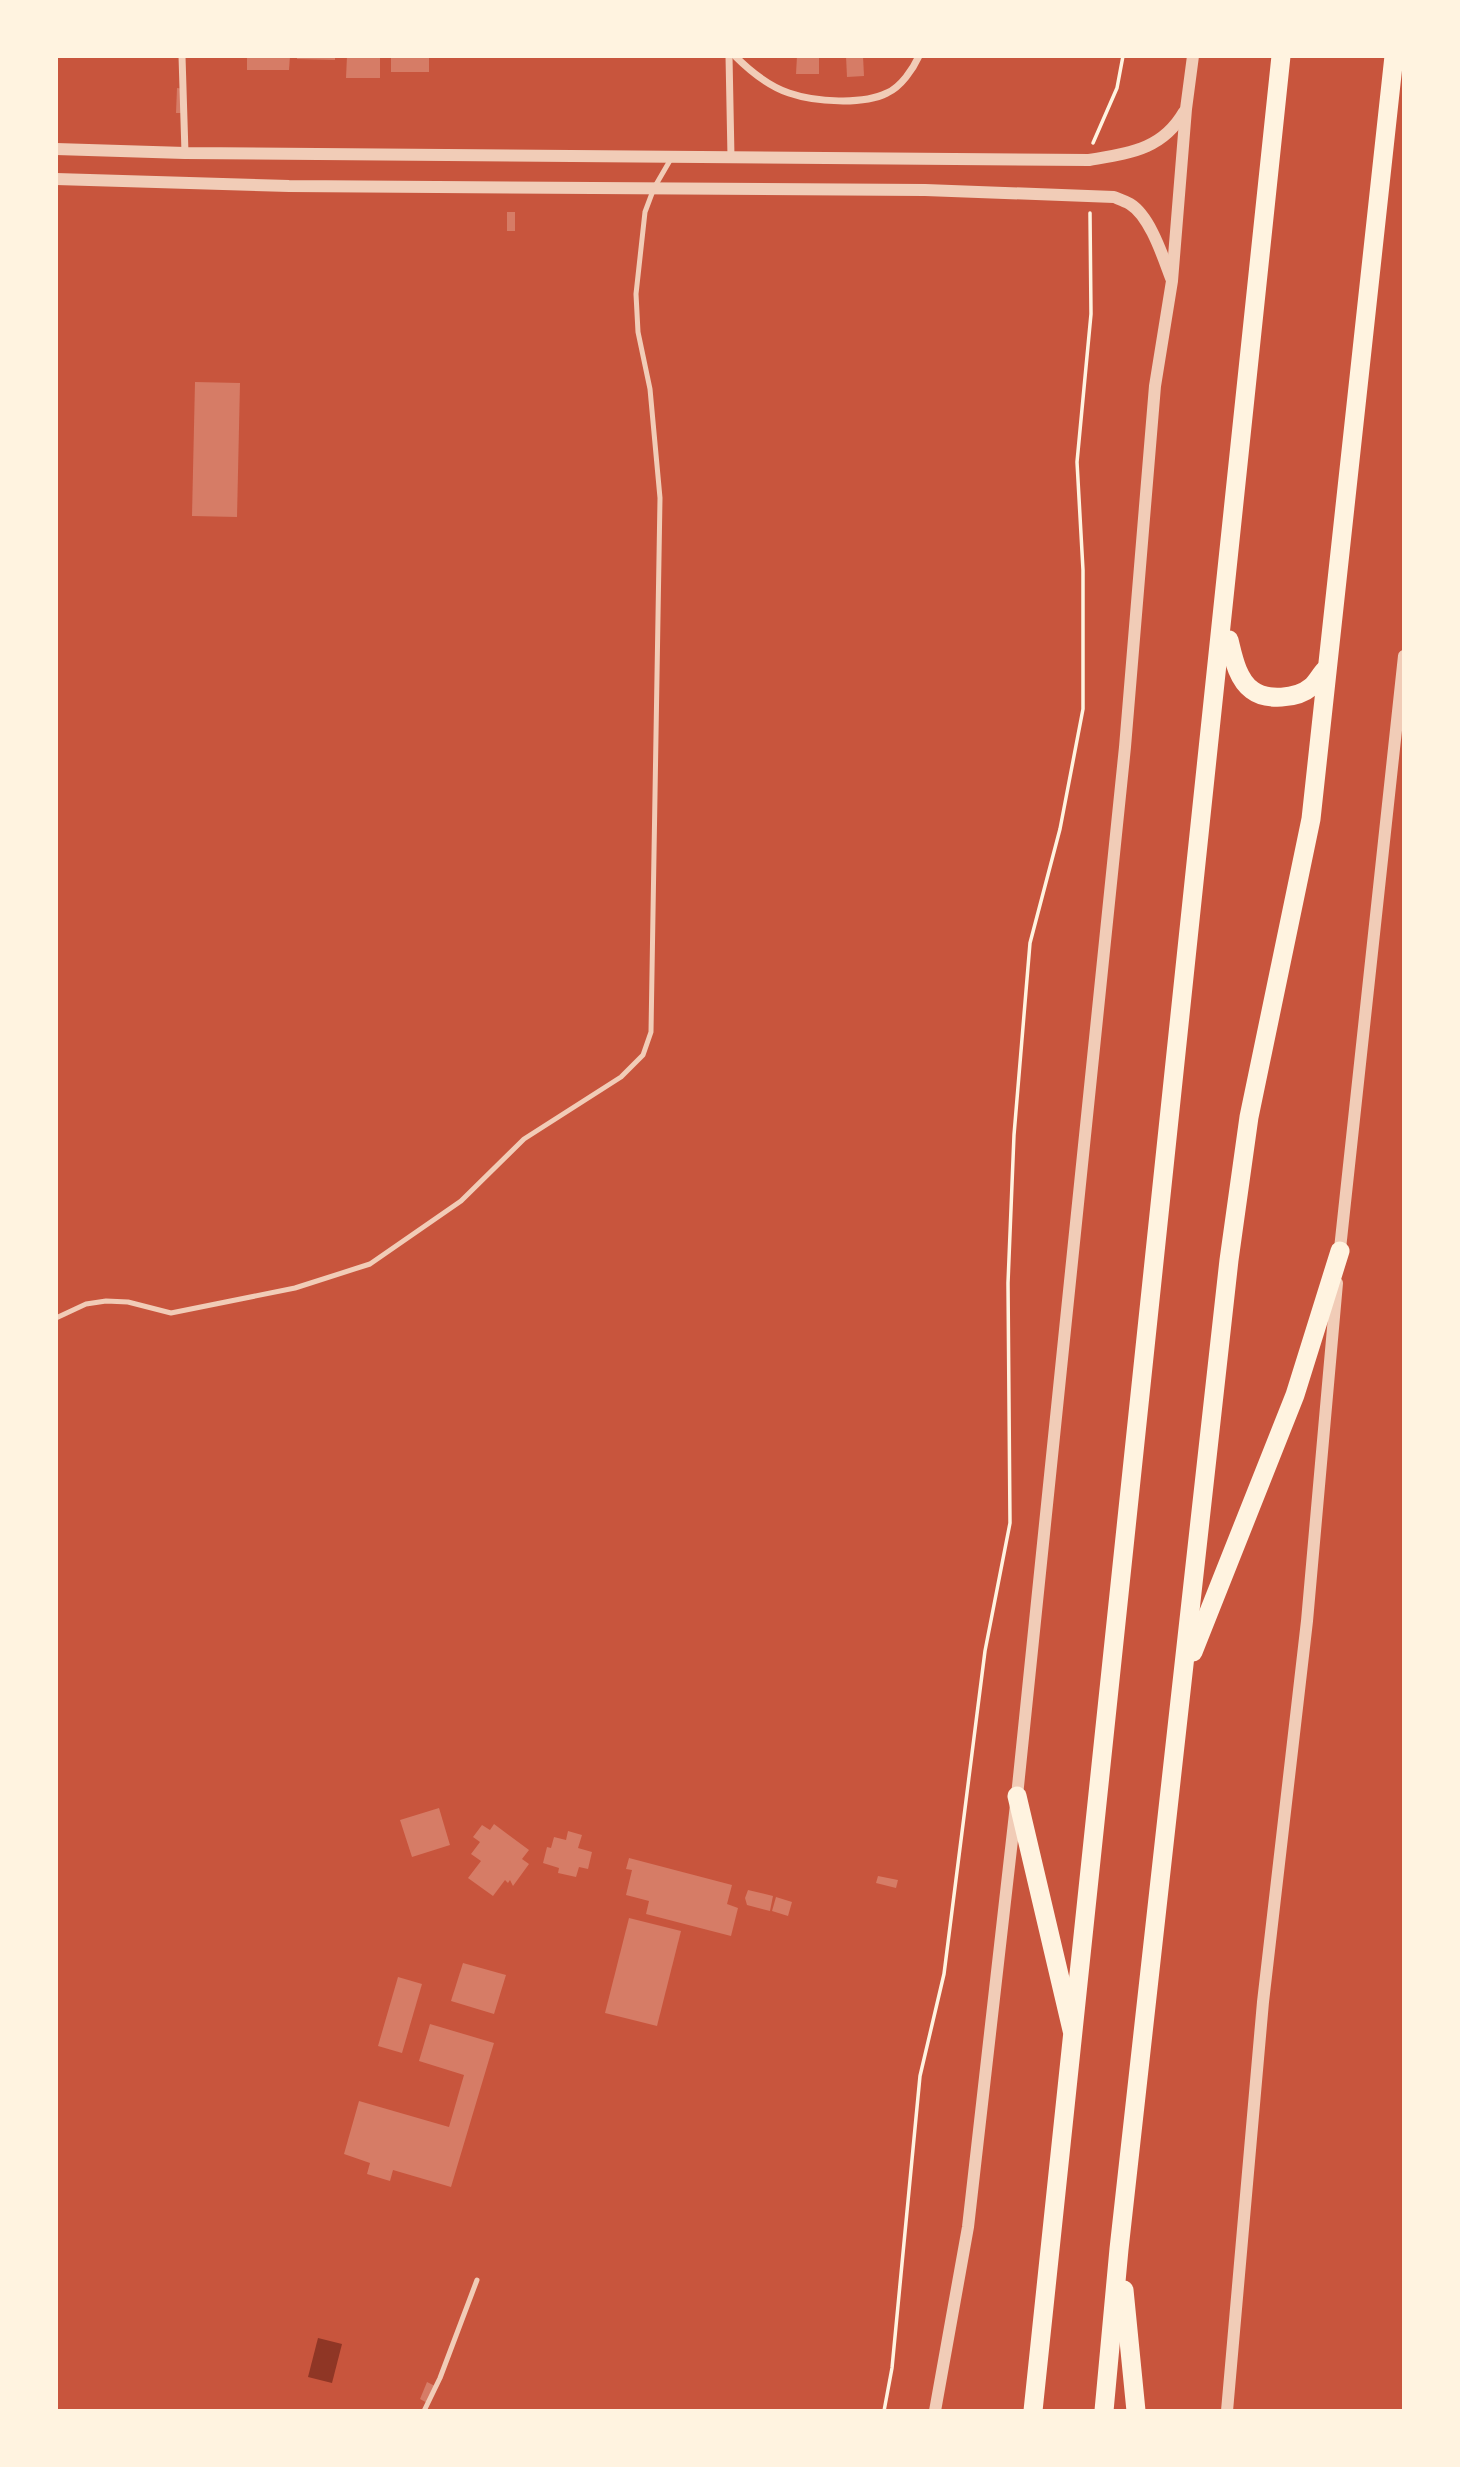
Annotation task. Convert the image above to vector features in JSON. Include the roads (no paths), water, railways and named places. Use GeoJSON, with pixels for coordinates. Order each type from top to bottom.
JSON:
{"type":"FeatureCollection","features":[{"type":"Feature","properties":{"kind":"highway"},"geometry":{"type":"LineString","coordinates":[[1033,2411],[1226,628],[1281,56]]}},
{"type":"Feature","properties":{"kind":"highway"},"geometry":{"type":"LineString","coordinates":[[1104,2411],[1119,2249],[1229,1260],[1249,1117],[1311,819],[1394,56]]}},
{"type":"Feature","properties":{"kind":"highway"},"geometry":{"type":"LineString","coordinates":[[1226,628],[1237,670],[1251,690],[1267,697],[1284,696],[1310,688],[1326,668]]}},
{"type":"Feature","properties":{"kind":"highway"},"geometry":{"type":"LineString","coordinates":[[1184,1672],[1295,1395],[1340,1251]]}},
{"type":"Feature","properties":{"kind":"highway"},"geometry":{"type":"LineString","coordinates":[[1017,1796],[1075,2042]]}},
{"type":"Feature","properties":{"kind":"highway"},"geometry":{"type":"LineString","coordinates":[[1119,2249],[1136,2411]]}},
{"type":"Feature","properties":{"kind":"street"},"geometry":{"type":"LineString","coordinates":[[182,56],[185,153]]}},
{"type":"Feature","properties":{"kind":"street"},"geometry":{"type":"LineString","coordinates":[[729,56],[731,157]]}},
{"type":"Feature","properties":{"kind":"street"},"geometry":{"type":"LineString","coordinates":[[735,56],[767,83],[788,93],[823,100],[846,100],[867,99],[889,93],[902,81],[919,56]]}},
{"type":"Feature","properties":{"kind":"street"},"geometry":{"type":"LineString","coordinates":[[935,2411],[968,2227],[1017,1796],[1125,747],[1155,386],[1172,281],[1193,56]]}},
{"type":"Feature","properties":{"kind":"street"},"geometry":{"type":"LineString","coordinates":[[56,149],[185,153],[1089,160],[1126,154],[1156,143],[1177,125],[1186,109]]}},
{"type":"Feature","properties":{"kind":"street"},"geometry":{"type":"LineString","coordinates":[[56,179],[289,186],[925,190],[1114,197],[1132,205],[1158,240],[1172,281]]}},
{"type":"Feature","properties":{"kind":"street"},"geometry":{"type":"LineString","coordinates":[[1227,2411],[1263,2003],[1307,1621],[1340,1251],[1404,656]]}},
{"type":"Feature","properties":{"kind":"lane"},"geometry":{"type":"LineString","coordinates":[[56,1318],[86,1304],[106,1301],[128,1302],[171,1313],[295,1288],[370,1264],[461,1201],[524,1139],[621,1077],[643,1055],[651,1032],[660,498],[650,389],[638,332],[636,294],[645,212],[654,188],[672,156]]}},
{"type":"Feature","properties":{"kind":"lane"},"geometry":{"type":"LineString","coordinates":[[424,2411],[440,2378],[477,2280]]}}]}
